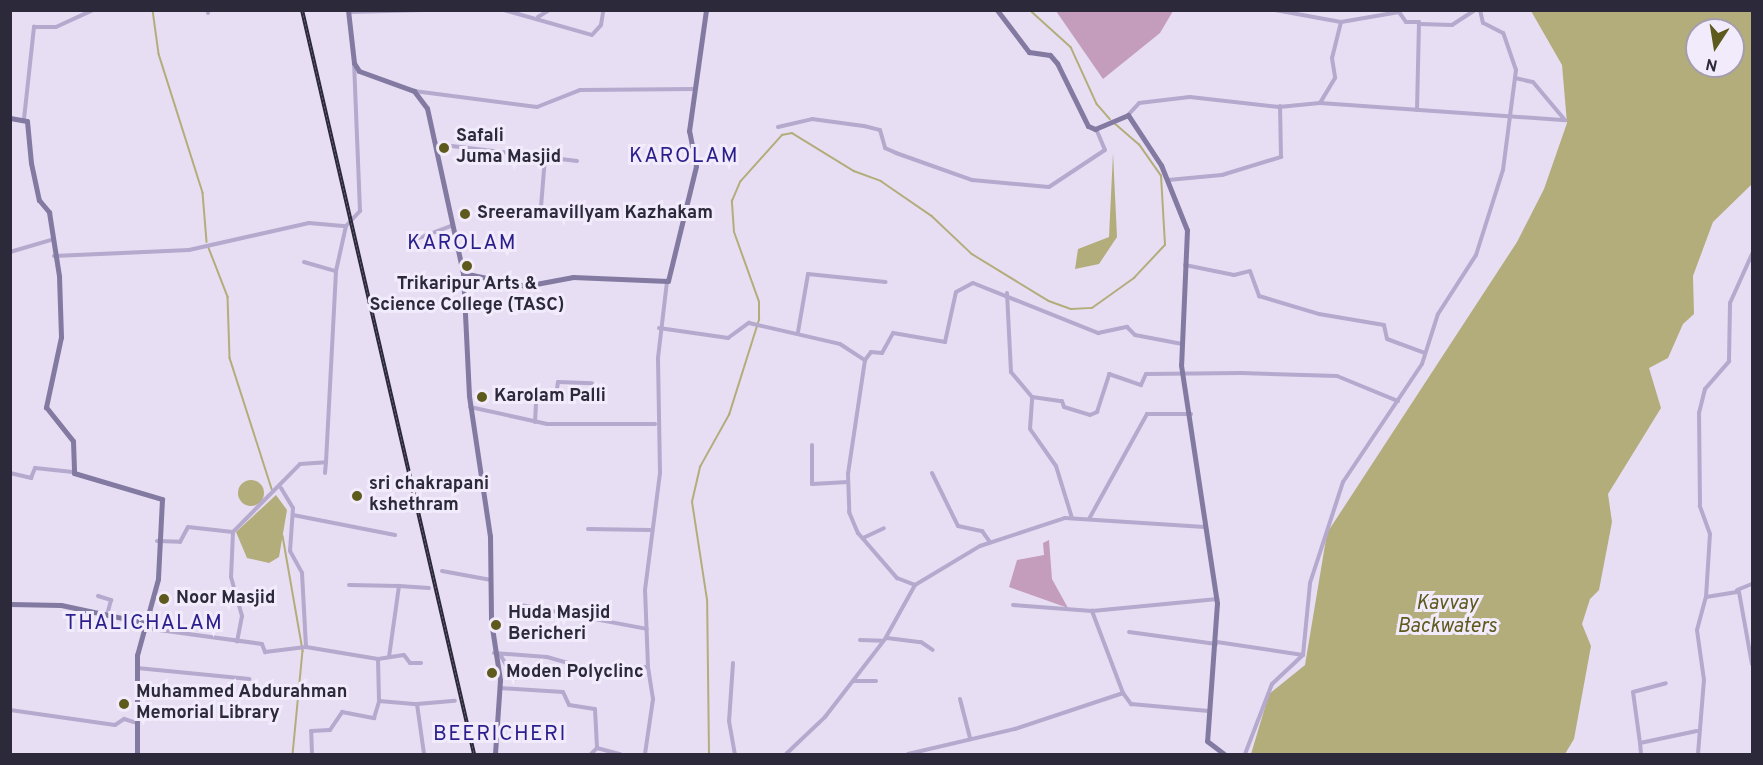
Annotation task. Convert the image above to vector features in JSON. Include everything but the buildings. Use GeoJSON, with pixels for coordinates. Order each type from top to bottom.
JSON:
{"type":"FeatureCollection","features":[{"type":"Feature","properties":{"kind":"main road"},"geometry":{"type":"LineString","coordinates":[[463,273],[525,286],[573,277],[667,281],[696,166],[689,131],[706,10]]}},
{"type":"Feature","properties":{"kind":"main road"},"geometry":{"type":"LineString","coordinates":[[997,10],[1029,52],[1053,57],[1086,123],[1095,129],[1111,120],[1128,115],[1168,180],[1187,230],[1183,377],[1191,414],[1205,527],[1217,599],[1217,643],[1207,741],[1224,754]]}},
{"type":"Feature","properties":{"kind":"main road"},"geometry":{"type":"LineString","coordinates":[[348,11],[354,63],[374,80],[414,91],[427,108],[463,273],[470,407],[490,536],[491,580],[500,688],[495,754]]}},
{"type":"Feature","properties":{"kind":"main road"},"geometry":{"type":"LineString","coordinates":[[10,118],[24,119],[39,200],[50,212],[61,337],[45,399],[49,412],[73,441],[73,472],[159,496],[158,579],[136,668],[137,754]]}},
{"type":"Feature","properties":{"kind":"main road"},"geometry":{"type":"LineString","coordinates":[[10,604],[45,602],[107,615],[145,626]]}},
{"type":"Feature","properties":{"kind":"street"},"geometry":{"type":"LineString","coordinates":[[24,119],[34,27],[56,27],[93,10]]}},
{"type":"Feature","properties":{"kind":"street"},"geometry":{"type":"LineString","coordinates":[[348,11],[425,10]]}},
{"type":"Feature","properties":{"kind":"street"},"geometry":{"type":"LineString","coordinates":[[504,10],[538,17],[592,35],[602,25],[603,12]]}},
{"type":"Feature","properties":{"kind":"street"},"geometry":{"type":"LineString","coordinates":[[538,17],[549,10]]}},
{"type":"Feature","properties":{"kind":"street"},"geometry":{"type":"LineString","coordinates":[[1275,10],[1341,22],[1399,12],[1406,22],[1452,25],[1475,10]]}},
{"type":"Feature","properties":{"kind":"street"},"geometry":{"type":"LineString","coordinates":[[1245,754],[1272,684],[1303,655],[1310,583],[1328,520],[1343,482],[1398,401],[1425,353],[1438,314],[1476,255],[1503,170],[1515,78],[1503,33],[1483,23],[1480,10]]}},
{"type":"Feature","properties":{"kind":"street"},"geometry":{"type":"LineString","coordinates":[[1320,103],[1335,78],[1332,58],[1341,22]]}},
{"type":"Feature","properties":{"kind":"street"},"geometry":{"type":"LineString","coordinates":[[1417,110],[1420,24]]}},
{"type":"Feature","properties":{"kind":"street"},"geometry":{"type":"LineString","coordinates":[[326,473],[336,271],[346,226],[360,211],[354,63]]}},
{"type":"Feature","properties":{"kind":"street"},"geometry":{"type":"LineString","coordinates":[[1128,115],[1139,103],[1190,97],[1280,106],[1320,103],[1565,120],[1533,82],[1515,78]]}},
{"type":"Feature","properties":{"kind":"street"},"geometry":{"type":"LineString","coordinates":[[414,91],[537,107],[580,90],[695,90]]}},
{"type":"Feature","properties":{"kind":"street"},"geometry":{"type":"LineString","coordinates":[[1168,180],[1222,175],[1281,157],[1280,106]]}},
{"type":"Feature","properties":{"kind":"street"},"geometry":{"type":"LineString","coordinates":[[778,127],[812,119],[864,126],[880,130],[885,148],[962,177],[1049,187],[1105,150],[1095,129]]}},
{"type":"Feature","properties":{"kind":"street"},"geometry":{"type":"LineString","coordinates":[[435,144],[577,161]]}},
{"type":"Feature","properties":{"kind":"street"},"geometry":{"type":"LineString","coordinates":[[541,207],[545,157]]}},
{"type":"Feature","properties":{"kind":"street"},"geometry":{"type":"LineString","coordinates":[[54,256],[189,250],[309,224],[346,226]]}},
{"type":"Feature","properties":{"kind":"street"},"geometry":{"type":"LineString","coordinates":[[411,241],[451,226]]}},
{"type":"Feature","properties":{"kind":"street"},"geometry":{"type":"LineString","coordinates":[[10,252],[51,240]]}},
{"type":"Feature","properties":{"kind":"street"},"geometry":{"type":"LineString","coordinates":[[1698,754],[1697,731],[1704,680],[1697,630],[1706,597],[1710,534],[1700,507],[1699,413],[1705,389],[1729,361],[1730,303],[1752,254]]}},
{"type":"Feature","properties":{"kind":"street"},"geometry":{"type":"LineString","coordinates":[[304,262],[336,271]]}},
{"type":"Feature","properties":{"kind":"street"},"geometry":{"type":"LineString","coordinates":[[1185,265],[1234,275],[1250,271],[1259,296],[1320,314],[1384,325],[1387,339],[1425,353]]}},
{"type":"Feature","properties":{"kind":"street"},"geometry":{"type":"LineString","coordinates":[[798,332],[808,274],[886,282]]}},
{"type":"Feature","properties":{"kind":"street"},"geometry":{"type":"LineString","coordinates":[[645,754],[653,699],[648,667],[647,628],[650,530],[660,474],[655,424],[659,328],[667,281]]}},
{"type":"Feature","properties":{"kind":"street"},"geometry":{"type":"LineString","coordinates":[[915,585],[901,582],[863,538],[849,512],[848,482],[865,360],[871,352],[882,353],[893,333],[945,342],[956,292],[966,283],[1008,292],[1098,333],[1127,327],[1135,335],[1183,344]]}},
{"type":"Feature","properties":{"kind":"street"},"geometry":{"type":"LineString","coordinates":[[1008,292],[1011,372],[1032,397],[1062,401],[1064,407],[1090,415],[1097,412],[1109,374],[1141,385],[1146,374],[1183,377],[1337,376],[1398,401]]}},
{"type":"Feature","properties":{"kind":"street"},"geometry":{"type":"LineString","coordinates":[[659,328],[713,338],[735,335],[746,323],[798,332],[845,346],[850,355],[865,360]]}},
{"type":"Feature","properties":{"kind":"street"},"geometry":{"type":"LineString","coordinates":[[535,422],[536,402],[556,396],[558,382],[592,383]]}},
{"type":"Feature","properties":{"kind":"street"},"geometry":{"type":"LineString","coordinates":[[1032,397],[1030,429],[1056,466],[1072,518]]}},
{"type":"Feature","properties":{"kind":"street"},"geometry":{"type":"LineString","coordinates":[[470,407],[535,422],[655,424]]}},
{"type":"Feature","properties":{"kind":"street"},"geometry":{"type":"LineString","coordinates":[[1089,519],[1147,414],[1191,414]]}},
{"type":"Feature","properties":{"kind":"street"},"geometry":{"type":"LineString","coordinates":[[812,445],[812,484],[848,482]]}},
{"type":"Feature","properties":{"kind":"street"},"geometry":{"type":"LineString","coordinates":[[237,642],[242,616],[231,577],[232,532],[266,499],[281,488],[307,459],[326,462]]}},
{"type":"Feature","properties":{"kind":"street"},"geometry":{"type":"LineString","coordinates":[[10,473],[31,478],[35,468],[73,472]]}},
{"type":"Feature","properties":{"kind":"street"},"geometry":{"type":"LineString","coordinates":[[932,473],[958,526],[982,531],[990,542]]}},
{"type":"Feature","properties":{"kind":"street"},"geometry":{"type":"LineString","coordinates":[[281,488],[292,515],[290,551],[302,573],[304,646]]}},
{"type":"Feature","properties":{"kind":"street"},"geometry":{"type":"LineString","coordinates":[[292,515],[395,535]]}},
{"type":"Feature","properties":{"kind":"street"},"geometry":{"type":"LineString","coordinates":[[786,754],[853,681],[885,639],[915,585],[990,542],[1022,528],[1072,518],[1205,527]]}},
{"type":"Feature","properties":{"kind":"street"},"geometry":{"type":"LineString","coordinates":[[157,541],[180,542],[188,527],[232,532]]}},
{"type":"Feature","properties":{"kind":"street"},"geometry":{"type":"LineString","coordinates":[[863,538],[884,528]]}},
{"type":"Feature","properties":{"kind":"street"},"geometry":{"type":"LineString","coordinates":[[588,529],[650,530]]}},
{"type":"Feature","properties":{"kind":"street"},"geometry":{"type":"LineString","coordinates":[[442,570],[491,580]]}},
{"type":"Feature","properties":{"kind":"street"},"geometry":{"type":"LineString","coordinates":[[1706,597],[1752,584]]}},
{"type":"Feature","properties":{"kind":"street"},"geometry":{"type":"LineString","coordinates":[[349,585],[429,588]]}},
{"type":"Feature","properties":{"kind":"street"},"geometry":{"type":"LineString","coordinates":[[389,657],[399,586]]}},
{"type":"Feature","properties":{"kind":"street"},"geometry":{"type":"LineString","coordinates":[[1737,590],[1752,664]]}},
{"type":"Feature","properties":{"kind":"street"},"geometry":{"type":"LineString","coordinates":[[98,596],[111,600],[107,615]]}},
{"type":"Feature","properties":{"kind":"street"},"geometry":{"type":"LineString","coordinates":[[1013,605],[1092,611],[1217,599]]}},
{"type":"Feature","properties":{"kind":"street"},"geometry":{"type":"LineString","coordinates":[[515,604],[647,628]]}},
{"type":"Feature","properties":{"kind":"street"},"geometry":{"type":"LineString","coordinates":[[1092,611],[1124,693],[1131,704],[1210,711]]}},
{"type":"Feature","properties":{"kind":"street"},"geometry":{"type":"LineString","coordinates":[[145,626],[237,642],[262,644],[265,652],[304,646],[378,659],[404,655],[410,663],[421,663]]}},
{"type":"Feature","properties":{"kind":"street"},"geometry":{"type":"LineString","coordinates":[[1129,632],[1303,655]]}},
{"type":"Feature","properties":{"kind":"street"},"geometry":{"type":"LineString","coordinates":[[860,640],[885,639],[921,642],[933,650]]}},
{"type":"Feature","properties":{"kind":"street"},"geometry":{"type":"LineString","coordinates":[[496,651],[548,657],[593,670],[648,667]]}},
{"type":"Feature","properties":{"kind":"street"},"geometry":{"type":"LineString","coordinates":[[496,651],[514,679]]}},
{"type":"Feature","properties":{"kind":"street"},"geometry":{"type":"LineString","coordinates":[[312,754],[311,731],[330,730],[342,712],[374,718],[379,701],[378,659]]}},
{"type":"Feature","properties":{"kind":"street"},"geometry":{"type":"LineString","coordinates":[[733,663],[729,721],[735,754]]}},
{"type":"Feature","properties":{"kind":"street"},"geometry":{"type":"LineString","coordinates":[[136,668],[249,680]]}},
{"type":"Feature","properties":{"kind":"street"},"geometry":{"type":"LineString","coordinates":[[853,681],[876,681]]}},
{"type":"Feature","properties":{"kind":"street"},"geometry":{"type":"LineString","coordinates":[[1641,754],[1634,692],[1666,683]]}},
{"type":"Feature","properties":{"kind":"street"},"geometry":{"type":"LineString","coordinates":[[500,688],[563,692],[569,705],[595,709],[597,748],[591,754]]}},
{"type":"Feature","properties":{"kind":"street"},"geometry":{"type":"LineString","coordinates":[[908,754],[1015,729],[1124,693]]}},
{"type":"Feature","properties":{"kind":"street"},"geometry":{"type":"LineString","coordinates":[[960,699],[970,738]]}},
{"type":"Feature","properties":{"kind":"street"},"geometry":{"type":"LineString","coordinates":[[379,701],[417,704],[455,701]]}},
{"type":"Feature","properties":{"kind":"street"},"geometry":{"type":"LineString","coordinates":[[417,704],[424,754]]}},
{"type":"Feature","properties":{"kind":"street"},"geometry":{"type":"LineString","coordinates":[[10,710],[115,726],[124,719],[137,723]]}},
{"type":"Feature","properties":{"kind":"street"},"geometry":{"type":"LineString","coordinates":[[1640,743],[1697,731]]}},
{"type":"Feature","properties":{"kind":"street"},"geometry":{"type":"LineString","coordinates":[[597,748],[620,754]]}},
{"type":"Feature","properties":{"kind":"shaded area"},"geometry":{"type":"Polygon","coordinates":[[[1056,11],[1173,11],[1160,33],[1103,79],[1056,11]]]}},
{"type":"Feature","properties":{"kind":"shaded area"},"geometry":{"type":"Polygon","coordinates":[[[1049,540],[1052,579],[1068,608],[1009,587],[1017,560],[1044,555],[1043,543],[1049,540]]]}},
{"type":"Feature","properties":{"kind":"water","name":"Kavvay Backwaters"},"geometry":{"type":"Polygon","coordinates":[[[1531,11],[1752,11],[1752,184],[1713,222],[1693,276],[1694,314],[1683,324],[1668,358],[1649,368],[1661,408],[1608,494],[1612,522],[1599,590],[1590,599],[1582,624],[1591,646],[1574,739],[1565,754],[1251,754],[1269,694],[1305,665],[1327,533],[1517,242],[1544,189],[1567,123],[1562,65],[1531,11]]]}},
{"type":"Feature","properties":{"kind":"water"},"geometry":{"type":"Polygon","coordinates":[[[1113,153],[1117,237],[1099,264],[1075,269],[1078,249],[1109,237],[1113,153]]]}},
{"type":"Feature","properties":{"kind":"water"},"geometry":{"type":"Polygon","coordinates":[[[251,480],[260,484],[264,493],[260,502],[251,506],[242,502],[238,493],[242,484],[251,480]]]}},
{"type":"Feature","properties":{"kind":"water"},"geometry":{"type":"Polygon","coordinates":[[[276,495],[287,510],[279,557],[269,563],[247,558],[236,532],[276,495]]]}},
{"type":"Feature","properties":{"kind":"waterway"},"geometry":{"type":"LineString","coordinates":[[153,10],[159,54],[203,193],[207,242]]}},
{"type":"Feature","properties":{"kind":"waterway"},"geometry":{"type":"LineString","coordinates":[[1030,10],[1071,47],[1097,104],[1110,119]]}},
{"type":"Feature","properties":{"kind":"waterway"},"geometry":{"type":"LineString","coordinates":[[709,754],[707,600],[692,502],[700,467],[729,415],[759,320],[759,302],[734,232],[732,201],[740,182],[782,135],[792,133],[854,171],[881,181],[932,216],[972,254],[1049,301],[1071,309],[1092,308],[1134,278],[1165,245],[1161,176],[1139,145],[1115,124]]}},
{"type":"Feature","properties":{"kind":"waterway"},"geometry":{"type":"LineString","coordinates":[[209,248],[228,297],[230,358],[272,489]]}},
{"type":"Feature","properties":{"kind":"waterway"},"geometry":{"type":"LineString","coordinates":[[283,536],[303,651],[293,754]]}},
{"type":"Feature","properties":{"kind":"railway"},"geometry":{"type":"LineString","coordinates":[[302,10],[474,754]]}},
{"type":"Feature","properties":{"kind":"place","name":"Safali Juma Masjid"},"geometry":{"type":"Point","coordinates":[444,148]}},
{"type":"Feature","properties":{"kind":"place","name":"Sreeramavillyam Kazhakam"},"geometry":{"type":"Point","coordinates":[465,214]}},
{"type":"Feature","properties":{"kind":"place","name":"Trikaripur Arts & Science College (TASC)"},"geometry":{"type":"Point","coordinates":[467,266]}},
{"type":"Feature","properties":{"kind":"place","name":"Karolam Palli"},"geometry":{"type":"Point","coordinates":[482,397]}},
{"type":"Feature","properties":{"kind":"place","name":"sri chakrapani kshethram"},"geometry":{"type":"Point","coordinates":[357,496]}},
{"type":"Feature","properties":{"kind":"place","name":"Noor Masjid"},"geometry":{"type":"Point","coordinates":[164,599]}},
{"type":"Feature","properties":{"kind":"place","name":"Huda Masjid Bericheri"},"geometry":{"type":"Point","coordinates":[496,625]}},
{"type":"Feature","properties":{"kind":"place","name":"Moden Polyclinc"},"geometry":{"type":"Point","coordinates":[492,673]}},
{"type":"Feature","properties":{"kind":"place","name":"Muhammed Abdurahman Memorial Library"},"geometry":{"type":"Point","coordinates":[124,704]}},
{"type":"Feature","properties":{"kind":"district","name":"KAROLAM"},"geometry":{"type":"Point","coordinates":[684,157]}},
{"type":"Feature","properties":{"kind":"district","name":"KAROLAM"},"geometry":{"type":"Point","coordinates":[462,244]}},
{"type":"Feature","properties":{"kind":"district","name":"THALICHALAM"},"geometry":{"type":"Point","coordinates":[144,624]}},
{"type":"Feature","properties":{"kind":"district","name":"BEERICHERI"},"geometry":{"type":"Point","coordinates":[500,735]}}]}
